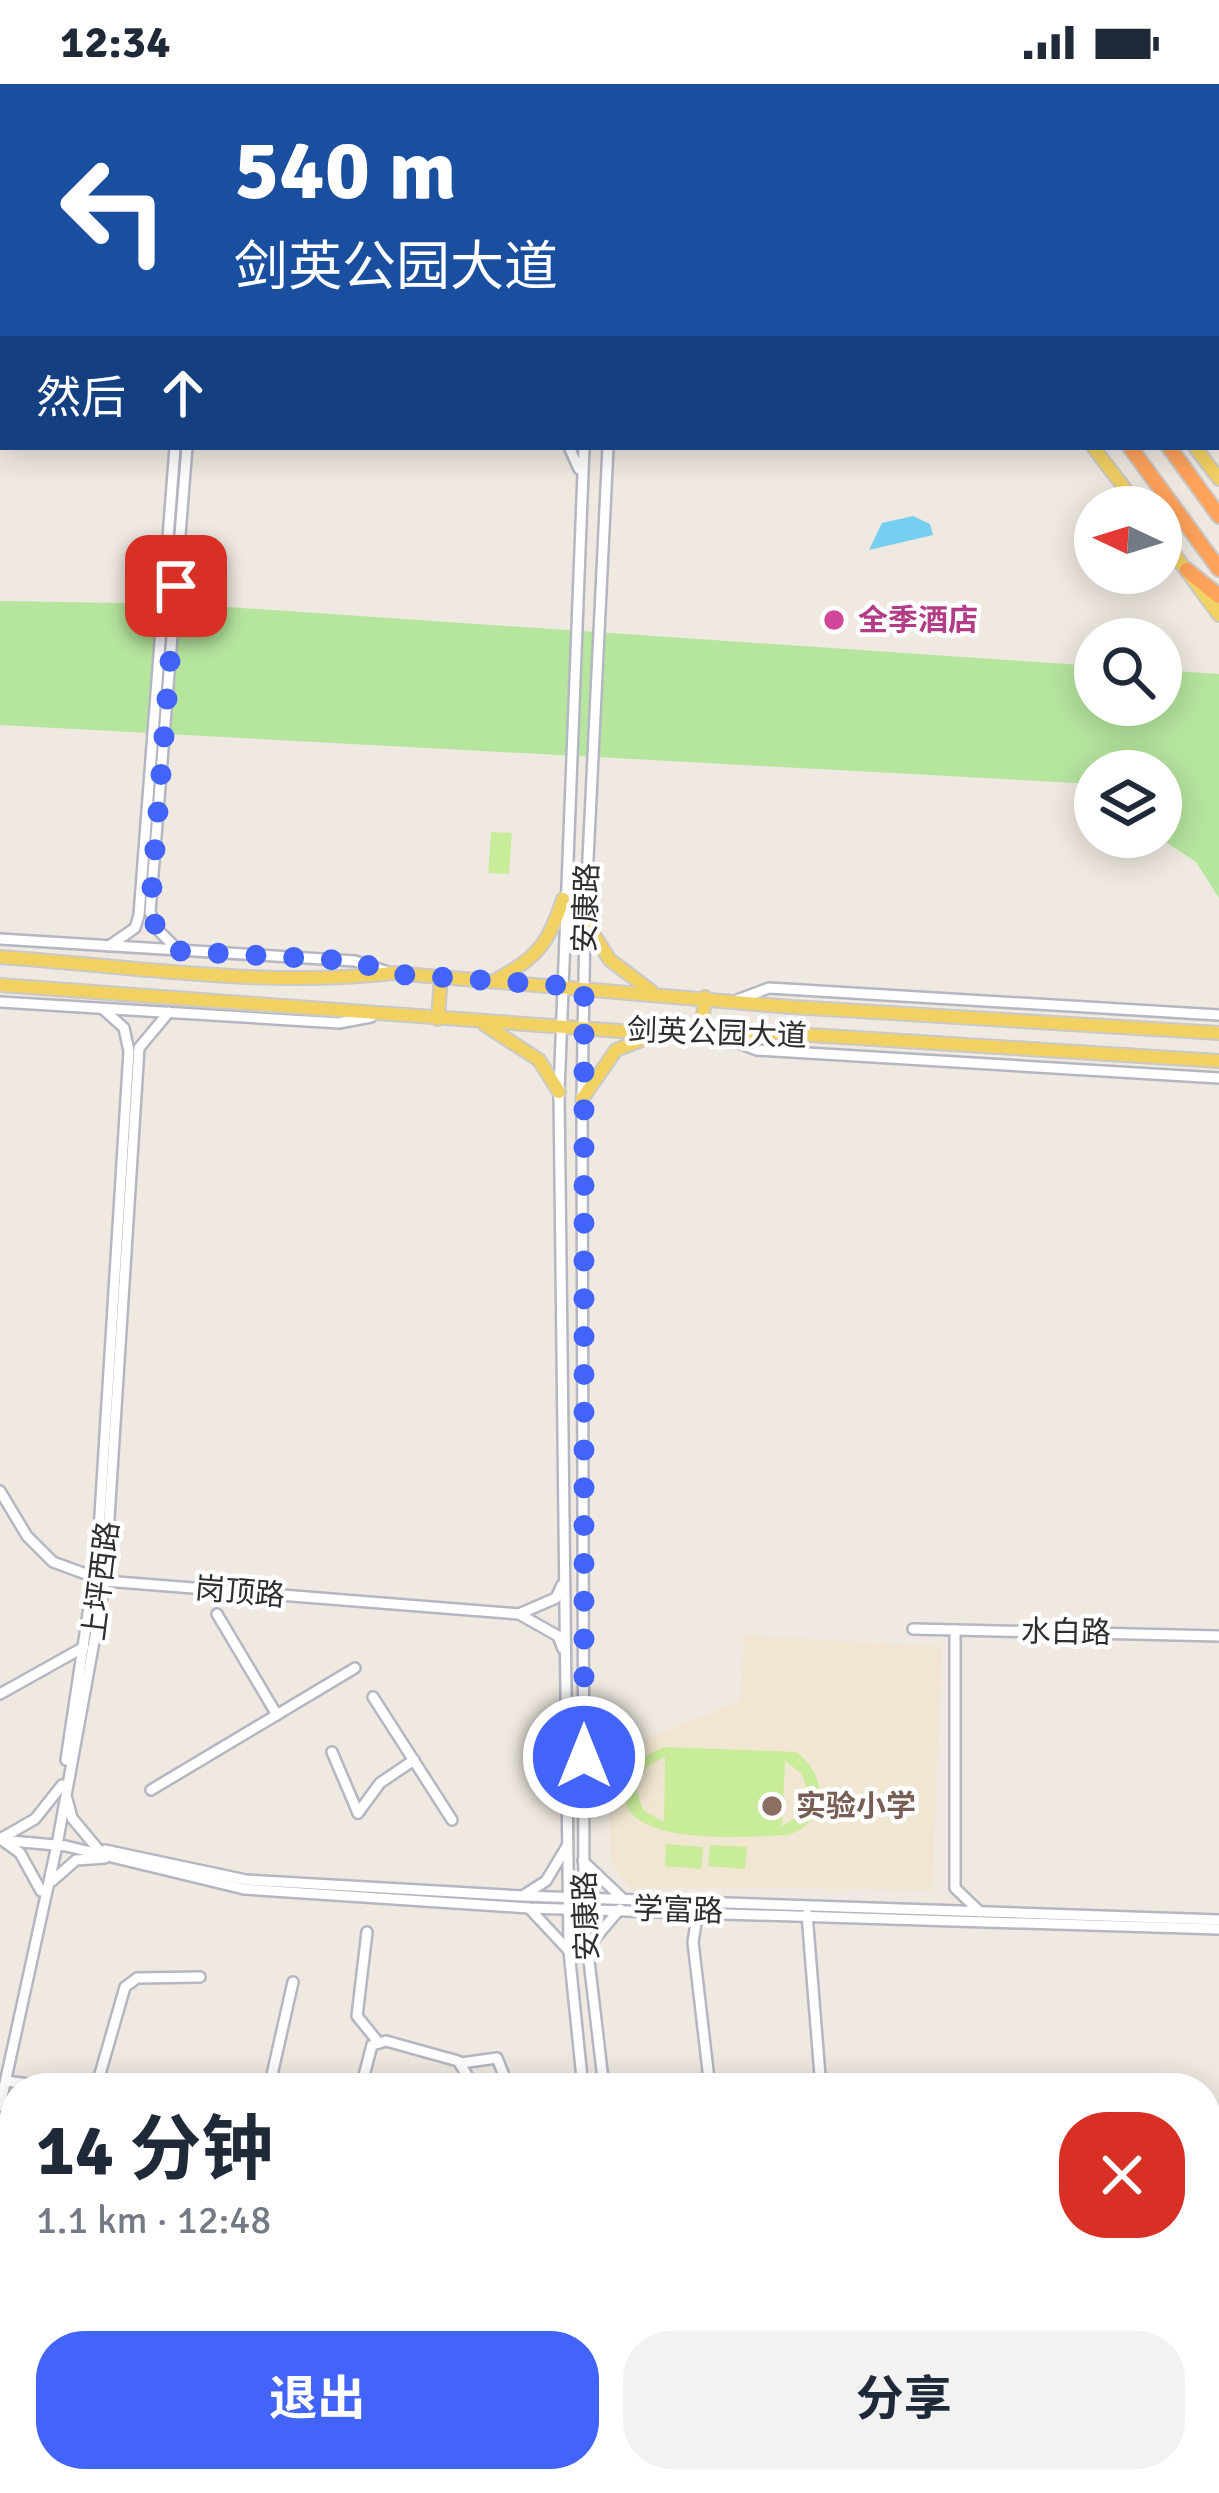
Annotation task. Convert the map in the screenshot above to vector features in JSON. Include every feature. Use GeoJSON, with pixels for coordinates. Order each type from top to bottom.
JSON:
{"type":"FeatureCollection","features":[{"type":"Feature","properties":{"kind":"highway"},"geometry":{"type":"LineString","coordinates":[[1132,450],[1219,568]]}},
{"type":"Feature","properties":{"kind":"highway"},"geometry":{"type":"LineString","coordinates":[[1170,450],[1219,516]]}},
{"type":"Feature","properties":{"kind":"highway"},"geometry":{"type":"LineString","coordinates":[[1187,570],[1219,596]]}},
{"type":"Feature","properties":{"kind":"main road"},"geometry":{"type":"LineString","coordinates":[[1095,450],[1123,486]]}},
{"type":"Feature","properties":{"kind":"main road"},"geometry":{"type":"LineString","coordinates":[[1198,450],[1219,478]]}},
{"type":"Feature","properties":{"kind":"main road"},"geometry":{"type":"LineString","coordinates":[[1182,563],[1219,615]]}},
{"type":"Feature","properties":{"kind":"main road"},"geometry":{"type":"LineString","coordinates":[[495,980],[537,956],[551,937],[563,899]]}},
{"type":"Feature","properties":{"kind":"main road"},"geometry":{"type":"LineString","coordinates":[[584,921],[610,960],[652,992]]}},
{"type":"Feature","properties":{"kind":"main road","name":"剑英公园大道"},"geometry":{"type":"LineString","coordinates":[[0,956],[197,972],[495,980],[1219,1033]]}},
{"type":"Feature","properties":{"kind":"main road"},"geometry":{"type":"LineString","coordinates":[[438,1018],[441,977]]}},
{"type":"Feature","properties":{"kind":"main road","name":"剑英公园大道"},"geometry":{"type":"LineString","coordinates":[[0,985],[343,1006],[379,1015],[728,1039],[762,1032],[1219,1061]]}},
{"type":"Feature","properties":{"kind":"main road"},"geometry":{"type":"LineString","coordinates":[[701,1036],[705,997]]}},
{"type":"Feature","properties":{"kind":"main road"},"geometry":{"type":"LineString","coordinates":[[479,1021],[527,1049],[560,1092]]}},
{"type":"Feature","properties":{"kind":"main road"},"geometry":{"type":"LineString","coordinates":[[1176,1059],[1180,1031]]}},
{"type":"Feature","properties":{"kind":"main road"},"geometry":{"type":"LineString","coordinates":[[582,1099],[616,1050],[659,1034]]}},
{"type":"Feature","properties":{"kind":"street"},"geometry":{"type":"LineString","coordinates":[[175,450],[145,914],[179,951]]}},
{"type":"Feature","properties":{"kind":"street"},"geometry":{"type":"LineString","coordinates":[[109,946],[125,938],[145,914],[187,450]]}},
{"type":"Feature","properties":{"kind":"street"},"geometry":{"type":"LineString","coordinates":[[569,450],[582,477]]}},
{"type":"Feature","properties":{"kind":"street","name":"安康路"},"geometry":{"type":"LineString","coordinates":[[581,2073],[569,1951],[560,1092],[563,899],[584,450]]}},
{"type":"Feature","properties":{"kind":"street","name":"安康路"},"geometry":{"type":"LineString","coordinates":[[602,2073],[585,1950],[582,1099],[584,921],[611,450]]}},
{"type":"Feature","properties":{"kind":"street"},"geometry":{"type":"LineString","coordinates":[[582,491],[606,493]]}},
{"type":"Feature","properties":{"kind":"street"},"geometry":{"type":"LineString","coordinates":[[0,939],[355,961],[393,974]]}},
{"type":"Feature","properties":{"kind":"street"},"geometry":{"type":"LineString","coordinates":[[737,1000],[769,988],[1219,1016]]}},
{"type":"Feature","properties":{"kind":"street"},"geometry":{"type":"LineString","coordinates":[[0,1002],[340,1023],[379,1015]]}},
{"type":"Feature","properties":{"kind":"street"},"geometry":{"type":"LineString","coordinates":[[103,1009],[124,1028],[134,1049],[169,1012]]}},
{"type":"Feature","properties":{"kind":"street"},"geometry":{"type":"LineString","coordinates":[[728,1039],[757,1050],[1219,1078]]}},
{"type":"Feature","properties":{"kind":"street","name":"上坪西路"},"geometry":{"type":"LineString","coordinates":[[5,2073],[55,1841],[100,1579],[134,1049]]}},
{"type":"Feature","properties":{"kind":"street","name":"岗顶路"},"geometry":{"type":"LineString","coordinates":[[0,1491],[27,1536],[53,1562],[100,1579],[519,1614]]}},
{"type":"Feature","properties":{"kind":"street","name":"上坪西路"},"geometry":{"type":"LineString","coordinates":[[64,1791],[100,1579]]}},
{"type":"Feature","properties":{"kind":"street"},"geometry":{"type":"LineString","coordinates":[[519,1614],[556,1598],[564,1581]]}},
{"type":"Feature","properties":{"kind":"street"},"geometry":{"type":"LineString","coordinates":[[218,1614],[277,1714]]}},
{"type":"Feature","properties":{"kind":"street"},"geometry":{"type":"LineString","coordinates":[[519,1614],[558,1636],[565,1654]]}},
{"type":"Feature","properties":{"kind":"street","name":"水白路"},"geometry":{"type":"LineString","coordinates":[[914,1629],[1219,1636]]}},
{"type":"Feature","properties":{"kind":"street"},"geometry":{"type":"LineString","coordinates":[[955,1630],[955,1888],[980,1912]]}},
{"type":"Feature","properties":{"kind":"street"},"geometry":{"type":"LineString","coordinates":[[0,1694],[85,1647]]}},
{"type":"Feature","properties":{"kind":"street"},"geometry":{"type":"LineString","coordinates":[[151,1790],[355,1668]]}},
{"type":"Feature","properties":{"kind":"street"},"geometry":{"type":"LineString","coordinates":[[373,1697],[452,1820]]}},
{"type":"Feature","properties":{"kind":"street"},"geometry":{"type":"LineString","coordinates":[[332,1752],[358,1813],[380,1783],[414,1760]]}},
{"type":"Feature","properties":{"kind":"street"},"geometry":{"type":"LineString","coordinates":[[64,1791],[72,1818],[105,1856],[76,1860],[45,1888],[20,1853],[1,1839],[35,1819],[64,1791]]}},
{"type":"Feature","properties":{"kind":"street"},"geometry":{"type":"LineString","coordinates":[[566,1804],[584,1804]]}},
{"type":"Feature","properties":{"kind":"street","name":"学富路"},"geometry":{"type":"LineString","coordinates":[[1,1839],[55,1841],[246,1880],[568,1902],[932,1910],[1219,1925]]}},
{"type":"Feature","properties":{"kind":"street","name":"学富路"},"geometry":{"type":"LineString","coordinates":[[55,1841],[244,1889],[529,1908],[584,1898],[698,1910],[1219,1925]]}},
{"type":"Feature","properties":{"kind":"street"},"geometry":{"type":"LineString","coordinates":[[522,1896],[546,1881],[567,1846]]}},
{"type":"Feature","properties":{"kind":"street"},"geometry":{"type":"LineString","coordinates":[[584,1861],[622,1903],[585,1950]]}},
{"type":"Feature","properties":{"kind":"street"},"geometry":{"type":"LineString","coordinates":[[932,1910],[955,1888]]}},
{"type":"Feature","properties":{"kind":"street"},"geometry":{"type":"LineString","coordinates":[[529,1908],[569,1951]]}},
{"type":"Feature","properties":{"kind":"street"},"geometry":{"type":"LineString","coordinates":[[698,1910],[693,1942],[708,2073]]}},
{"type":"Feature","properties":{"kind":"street"},"geometry":{"type":"LineString","coordinates":[[807,1914],[820,2073]]}},
{"type":"Feature","properties":{"kind":"street"},"geometry":{"type":"LineString","coordinates":[[367,1932],[357,2016],[379,2043]]}},
{"type":"Feature","properties":{"kind":"street"},"geometry":{"type":"LineString","coordinates":[[100,2073],[125,1987],[137,1978],[200,1977]]}},
{"type":"Feature","properties":{"kind":"street"},"geometry":{"type":"LineString","coordinates":[[272,2073],[293,1982]]}},
{"type":"Feature","properties":{"kind":"street"},"geometry":{"type":"LineString","coordinates":[[365,2073],[372,2045],[379,2043],[460,2063],[497,2058],[502,2073]]}},
{"type":"Feature","properties":{"kind":"street"},"geometry":{"type":"LineString","coordinates":[[460,2063],[466,2073]]}},
{"type":"Feature","properties":{"kind":"shaded area","name":"实验小学"},"geometry":{"type":"Polygon","coordinates":[[[744,1635],[942,1647],[932,1890],[629,1887],[611,1859],[607,1754],[740,1701],[744,1635]]]}},
{"type":"Feature","properties":{"kind":"green space"},"geometry":{"type":"Polygon","coordinates":[[[0,601],[184,604],[1074,665],[1074,726],[1182,726],[1182,671],[1219,674],[1219,898],[1196,862],[1182,853],[1182,750],[1074,750],[1074,783],[0,725],[0,601]]]}},
{"type":"Feature","properties":{"kind":"green space"},"geometry":{"type":"Polygon","coordinates":[[[491,832],[512,833],[509,874],[488,873],[491,832]]]}},
{"type":"Feature","properties":{"kind":"green space"},"geometry":{"type":"Polygon","coordinates":[[[664,1747],[796,1752],[819,1785],[817,1809],[801,1829],[788,1835],[674,1832],[648,1824],[630,1811],[624,1790],[634,1761],[664,1747]],[[665,1757],[647,1766],[636,1788],[643,1810],[662,1821],[664,1821],[665,1757]],[[785,1761],[782,1826],[802,1814],[810,1796],[801,1773],[785,1761]]]}},
{"type":"Feature","properties":{"kind":"green space"},"geometry":{"type":"Polygon","coordinates":[[[666,1844],[703,1847],[701,1869],[665,1866],[666,1844]]]}},
{"type":"Feature","properties":{"kind":"green space"},"geometry":{"type":"Polygon","coordinates":[[[710,1845],[747,1847],[745,1869],[708,1866],[710,1845]]]}},
{"type":"Feature","properties":{"kind":"water"},"geometry":{"type":"Polygon","coordinates":[[[913,516],[930,524],[933,535],[869,550],[882,523],[913,516]]]}},
{"type":"Feature","properties":{"kind":"place","name":"全季酒店"},"geometry":{"type":"Point","coordinates":[834,620]}},
{"type":"Feature","properties":{"kind":"place","name":"实验小学"},"geometry":{"type":"Point","coordinates":[772,1806]}},
{"type":"Feature","properties":{"kind":"route"},"geometry":{"type":"LineString","coordinates":[[176,586],[150,912],[167,942],[179,951],[355,961],[393,974],[584,987],[584,1757]]}}]}
